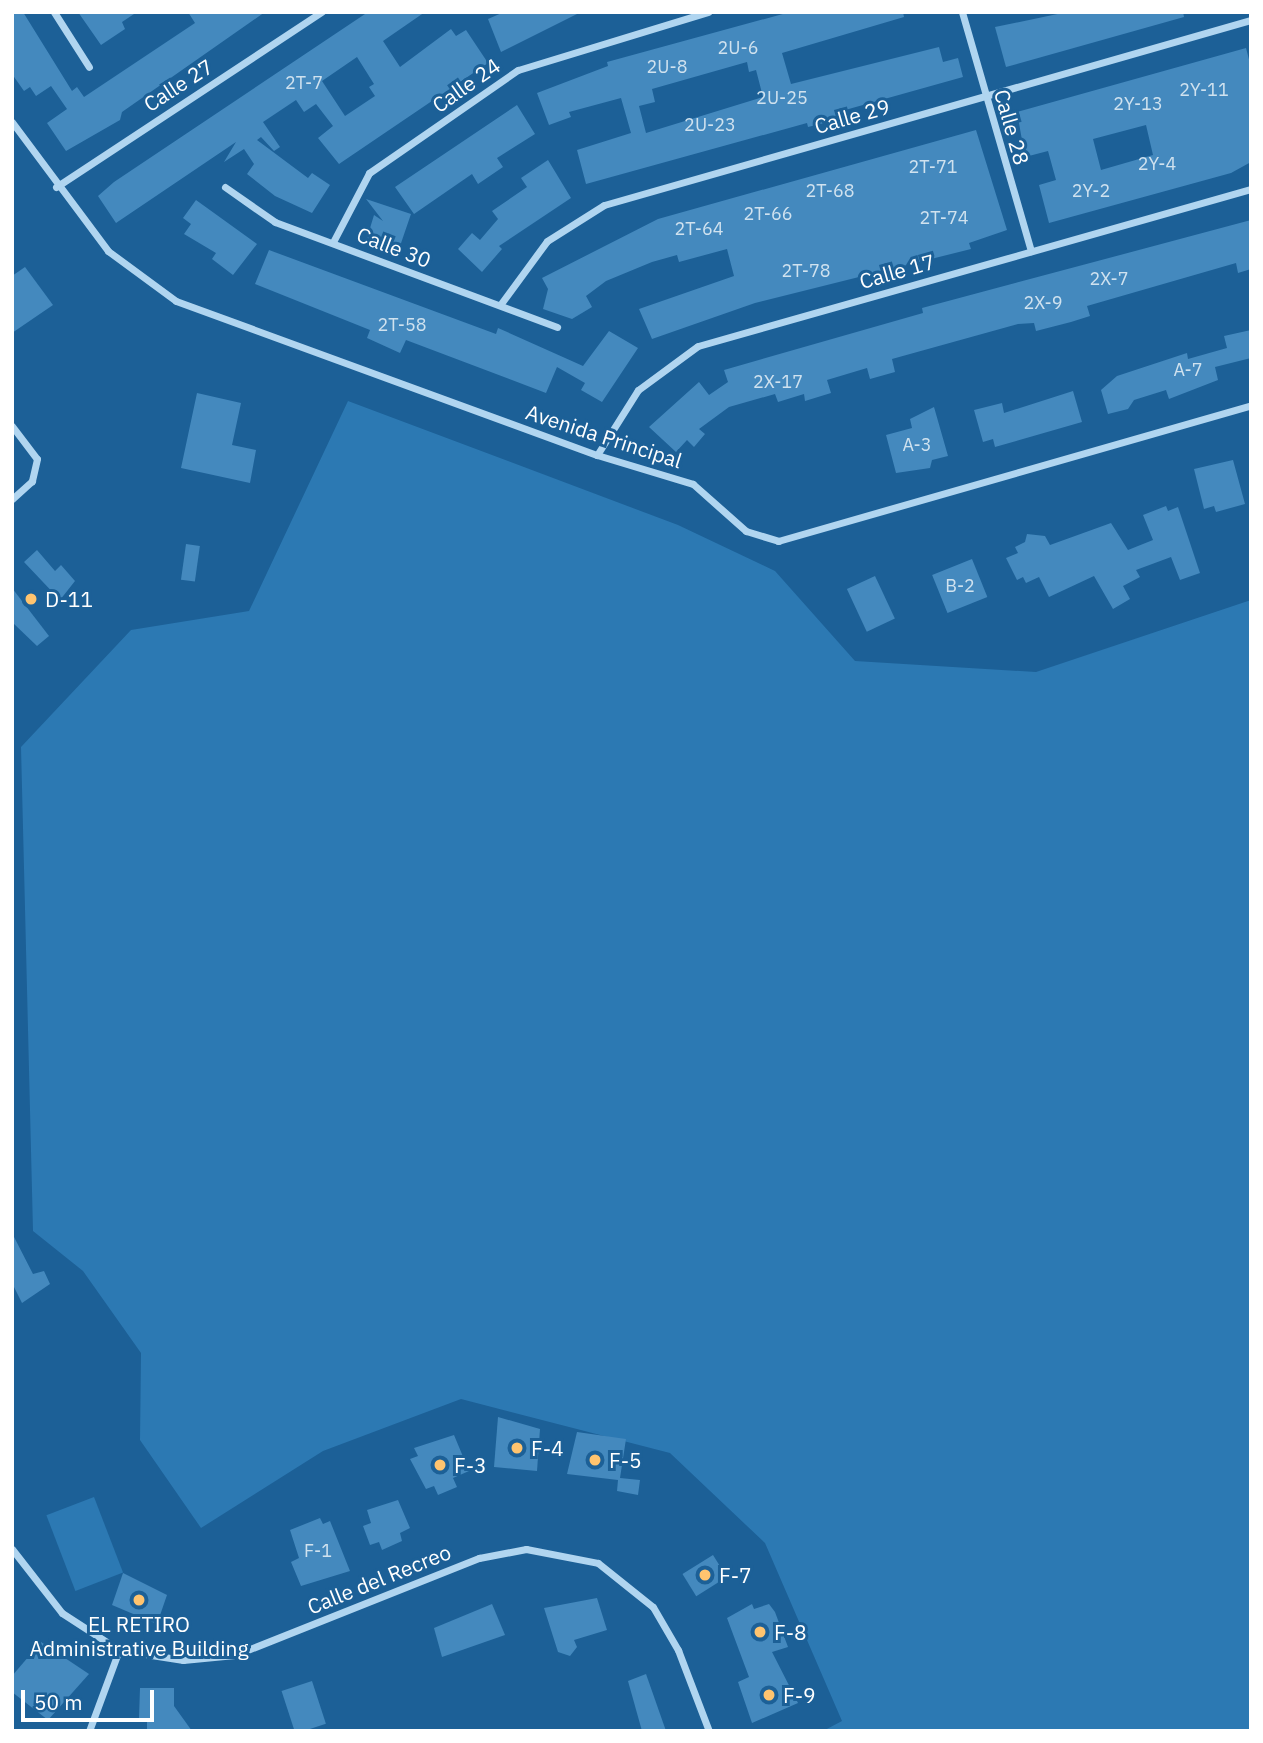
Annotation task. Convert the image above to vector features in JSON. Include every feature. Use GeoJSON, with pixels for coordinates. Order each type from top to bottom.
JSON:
{"type":"FeatureCollection","features":[{"type":"Feature","properties":{"kind":"street"},"geometry":{"type":"LineString","coordinates":[[54,12],[89,68]]}},
{"type":"Feature","properties":{"kind":"street","name":"Calle 27"},"geometry":{"type":"LineString","coordinates":[[55,187],[321,12]]}},
{"type":"Feature","properties":{"kind":"street","name":"Calle 24"},"geometry":{"type":"LineString","coordinates":[[333,242],[369,173],[518,70],[708,12]]}},
{"type":"Feature","properties":{"kind":"street","name":"Calle 28"},"geometry":{"type":"LineString","coordinates":[[962,12],[1031,251]]}},
{"type":"Feature","properties":{"kind":"street","name":"Calle 29"},"geometry":{"type":"LineString","coordinates":[[500,305],[547,241],[604,205],[1251,20]]}},
{"type":"Feature","properties":{"kind":"street","name":"Avenida Principal"},"geometry":{"type":"LineString","coordinates":[[12,122],[55,187],[108,251],[176,301],[597,455],[694,484],[746,531],[778,541],[1251,405]]}},
{"type":"Feature","properties":{"kind":"street","name":"Calle 30"},"geometry":{"type":"LineString","coordinates":[[225,187],[275,222],[557,327]]}},
{"type":"Feature","properties":{"kind":"street","name":"Calle 17"},"geometry":{"type":"LineString","coordinates":[[597,455],[638,390],[698,346],[1251,189]]}},
{"type":"Feature","properties":{"kind":"street"},"geometry":{"type":"LineString","coordinates":[[12,426],[37,459],[32,481],[12,499]]}},
{"type":"Feature","properties":{"kind":"street","name":"Calle del Recreo"},"geometry":{"type":"LineString","coordinates":[[12,1549],[62,1613],[119,1650],[183,1660],[235,1655],[479,1558],[526,1549],[598,1563],[653,1607],[678,1650],[709,1731]]}},
{"type":"Feature","properties":{"kind":"street"},"geometry":{"type":"LineString","coordinates":[[89,1731],[119,1650]]}},
{"type":"Feature","properties":{"kind":"shaded area"},"geometry":{"type":"Polygon","coordinates":[[[348,401],[678,525],[775,571],[855,661],[1036,672],[1251,600],[1251,1731],[823,1731],[842,1721],[765,1543],[670,1453],[461,1399],[323,1451],[201,1528],[140,1440],[141,1353],[83,1271],[33,1231],[21,747],[131,630],[249,611],[348,401]]]}},
{"type":"Feature","properties":{"kind":"shaded area"},"geometry":{"type":"Polygon","coordinates":[[[94,1497],[123,1573],[75,1591],[46,1515],[94,1497]]]}},
{"type":"Feature","properties":{"kind":"building"},"geometry":{"type":"Polygon","coordinates":[[[12,12],[23,12],[72,91],[77,87],[84,97],[195,23],[188,12],[265,12],[122,112],[120,120],[66,151],[47,123],[67,109],[51,86],[36,96],[30,87],[24,91],[12,74],[12,12]]]}},
{"type":"Feature","properties":{"kind":"building"},"geometry":{"type":"Polygon","coordinates":[[[78,12],[137,12],[122,22],[125,29],[101,45],[78,12]]]}},
{"type":"Feature","properties":{"kind":"building"},"geometry":{"type":"Polygon","coordinates":[[[368,12],[425,12],[383,41],[400,67],[451,29],[456,36],[466,30],[488,63],[339,164],[318,138],[333,126],[316,104],[304,112],[296,100],[263,122],[280,147],[274,151],[261,137],[257,140],[308,178],[312,173],[330,185],[312,213],[275,196],[247,174],[254,164],[244,149],[224,162],[236,142],[116,223],[98,196],[114,182],[368,12]],[[357,57],[322,81],[345,116],[375,96],[369,87],[374,84],[357,57]]]}},
{"type":"Feature","properties":{"kind":"building"},"geometry":{"type":"Polygon","coordinates":[[[504,12],[581,12],[501,52],[488,19],[504,12]]]}},
{"type":"Feature","properties":{"kind":"building"},"geometry":{"type":"Polygon","coordinates":[[[790,12],[903,12],[904,17],[782,53],[791,84],[939,47],[943,62],[958,58],[963,77],[838,112],[840,119],[808,127],[807,123],[586,184],[577,150],[631,133],[621,98],[569,112],[571,117],[549,125],[537,93],[608,66],[607,62],[790,12]],[[747,62],[652,89],[655,102],[639,106],[646,133],[763,97],[756,70],[749,72],[747,62]]]}},
{"type":"Feature","properties":{"kind":"building"},"geometry":{"type":"Polygon","coordinates":[[[1067,12],[1183,12],[1184,17],[1006,67],[995,27],[1067,12]]]}},
{"type":"Feature","properties":{"kind":"building"},"geometry":{"type":"Polygon","coordinates":[[[1246,48],[1251,67],[1251,162],[1231,173],[1049,223],[1039,185],[1056,180],[1048,151],[1025,157],[1017,112],[1246,48]],[[1146,125],[1093,139],[1101,170],[1153,155],[1146,125]]]}},
{"type":"Feature","properties":{"kind":"building"},"geometry":{"type":"Polygon","coordinates":[[[517,105],[535,134],[497,158],[503,167],[478,184],[472,174],[414,214],[395,187],[517,105]]]}},
{"type":"Feature","properties":{"kind":"building"},"geometry":{"type":"Polygon","coordinates":[[[976,130],[1007,230],[969,243],[971,249],[755,303],[652,339],[639,309],[734,276],[727,249],[679,262],[677,255],[606,281],[586,296],[592,307],[572,319],[543,309],[548,289],[542,278],[658,219],[976,130]]]}},
{"type":"Feature","properties":{"kind":"building"},"geometry":{"type":"Polygon","coordinates":[[[548,160],[571,198],[499,246],[502,249],[482,272],[458,249],[472,233],[480,240],[498,219],[492,211],[527,187],[521,178],[548,160]]]}},
{"type":"Feature","properties":{"kind":"building"},"geometry":{"type":"Polygon","coordinates":[[[366,199],[411,214],[399,249],[367,238],[374,215],[383,221],[366,199]]]}},
{"type":"Feature","properties":{"kind":"building"},"geometry":{"type":"Polygon","coordinates":[[[196,200],[257,244],[233,275],[212,259],[216,253],[184,234],[191,224],[183,218],[196,200]]]}},
{"type":"Feature","properties":{"kind":"building"},"geometry":{"type":"Polygon","coordinates":[[[1251,220],[1251,269],[1238,273],[1236,263],[1087,306],[1090,316],[1071,322],[1036,331],[1034,323],[1018,324],[892,359],[895,372],[870,379],[867,368],[827,380],[831,393],[805,401],[804,394],[778,402],[775,394],[729,407],[699,429],[705,434],[694,447],[687,440],[676,452],[649,427],[699,382],[709,395],[728,382],[724,370],[923,313],[922,308],[1251,220]]]}},
{"type":"Feature","properties":{"kind":"building"},"geometry":{"type":"Polygon","coordinates":[[[269,250],[496,334],[498,328],[583,366],[609,331],[638,348],[602,402],[581,390],[585,383],[557,367],[546,393],[406,340],[400,353],[367,338],[370,330],[255,284],[269,250]]]}},
{"type":"Feature","properties":{"kind":"building"},"geometry":{"type":"Polygon","coordinates":[[[25,267],[53,305],[12,333],[12,276],[25,267]]]}},
{"type":"Feature","properties":{"kind":"building"},"geometry":{"type":"Polygon","coordinates":[[[1251,330],[1251,358],[1215,367],[1218,380],[1169,399],[1166,390],[1134,400],[1128,409],[1108,414],[1101,390],[1117,376],[1187,353],[1188,359],[1227,348],[1224,336],[1251,330]]]}},
{"type":"Feature","properties":{"kind":"building"},"geometry":{"type":"Polygon","coordinates":[[[1073,391],[1082,422],[995,447],[993,439],[983,442],[974,410],[1002,403],[1004,413],[1073,391]]]}},
{"type":"Feature","properties":{"kind":"building"},"geometry":{"type":"Polygon","coordinates":[[[197,393],[241,403],[232,445],[256,450],[250,483],[181,468],[197,393]]]}},
{"type":"Feature","properties":{"kind":"building"},"geometry":{"type":"Polygon","coordinates":[[[934,407],[948,456],[932,460],[930,468],[896,473],[886,435],[912,428],[910,419],[934,407]]]}},
{"type":"Feature","properties":{"kind":"building"},"geometry":{"type":"Polygon","coordinates":[[[1233,460],[1245,504],[1216,512],[1214,506],[1204,509],[1194,469],[1233,460]]]}},
{"type":"Feature","properties":{"kind":"building"},"geometry":{"type":"Polygon","coordinates":[[[1166,506],[1168,511],[1178,507],[1200,573],[1180,580],[1171,557],[1136,570],[1140,577],[1123,586],[1130,599],[1113,609],[1094,576],[1049,597],[1039,577],[1026,583],[1023,577],[1017,580],[1006,558],[1018,553],[1015,547],[1025,542],[1027,534],[1045,536],[1050,545],[1111,523],[1128,550],[1153,540],[1143,515],[1166,506]]]}},
{"type":"Feature","properties":{"kind":"building"},"geometry":{"type":"Polygon","coordinates":[[[186,544],[200,546],[195,582],[181,580],[186,544]]]}},
{"type":"Feature","properties":{"kind":"building"},"geometry":{"type":"Polygon","coordinates":[[[37,550],[55,571],[61,565],[75,581],[60,600],[24,562],[37,550]]]}},
{"type":"Feature","properties":{"kind":"building"},"geometry":{"type":"Polygon","coordinates":[[[972,559],[987,597],[947,613],[932,575],[972,559]]]}},
{"type":"Feature","properties":{"kind":"building"},"geometry":{"type":"Polygon","coordinates":[[[875,576],[895,619],[867,632],[847,589],[875,576]]]}},
{"type":"Feature","properties":{"kind":"building"},"geometry":{"type":"Polygon","coordinates":[[[12,588],[49,636],[37,646],[12,622],[12,588]]]}},
{"type":"Feature","properties":{"kind":"building"},"geometry":{"type":"Polygon","coordinates":[[[12,1233],[33,1274],[44,1271],[50,1284],[22,1303],[12,1283],[12,1233]]]}},
{"type":"Feature","properties":{"kind":"building","name":"F-4"},"geometry":{"type":"Polygon","coordinates":[[[498,1417],[540,1429],[537,1471],[494,1467],[498,1417]]]}},
{"type":"Feature","properties":{"kind":"building","name":"F-5"},"geometry":{"type":"Polygon","coordinates":[[[577,1432],[626,1439],[620,1478],[640,1480],[638,1495],[617,1491],[618,1480],[567,1474],[577,1432]]]}},
{"type":"Feature","properties":{"kind":"building","name":"F-3"},"geometry":{"type":"Polygon","coordinates":[[[454,1435],[469,1471],[453,1478],[457,1487],[438,1495],[434,1486],[426,1489],[410,1459],[418,1456],[414,1448],[454,1435]]]}},
{"type":"Feature","properties":{"kind":"building"},"geometry":{"type":"Polygon","coordinates":[[[398,1500],[410,1528],[400,1533],[402,1541],[382,1550],[379,1542],[370,1545],[363,1526],[371,1523],[367,1510],[398,1500]]]}},
{"type":"Feature","properties":{"kind":"building"},"geometry":{"type":"Polygon","coordinates":[[[320,1518],[323,1524],[330,1521],[350,1571],[301,1586],[291,1562],[299,1558],[290,1530],[320,1518]]]}},
{"type":"Feature","properties":{"kind":"building","name":"F-7"},"geometry":{"type":"Polygon","coordinates":[[[713,1555],[727,1577],[696,1596],[682,1574],[713,1555]]]}},
{"type":"Feature","properties":{"kind":"building","name":"EL RETIRO Administrative Building"},"geometry":{"type":"Polygon","coordinates":[[[123,1573],[167,1595],[157,1624],[112,1605],[123,1573]]]}},
{"type":"Feature","properties":{"kind":"building"},"geometry":{"type":"Polygon","coordinates":[[[597,1598],[607,1630],[574,1640],[577,1647],[570,1656],[558,1652],[544,1608],[597,1598]]]}},
{"type":"Feature","properties":{"kind":"building"},"geometry":{"type":"Polygon","coordinates":[[[492,1604],[505,1635],[442,1657],[434,1628],[492,1604]]]}},
{"type":"Feature","properties":{"kind":"building"},"geometry":{"type":"Polygon","coordinates":[[[752,1604],[754,1609],[769,1604],[775,1612],[788,1647],[772,1652],[798,1703],[752,1723],[738,1682],[749,1677],[727,1618],[752,1604]]]}},
{"type":"Feature","properties":{"kind":"building"},"geometry":{"type":"Polygon","coordinates":[[[41,1642],[89,1674],[48,1720],[12,1692],[12,1676],[41,1642]]]}},
{"type":"Feature","properties":{"kind":"building"},"geometry":{"type":"Polygon","coordinates":[[[646,1674],[666,1731],[642,1731],[628,1681],[646,1674]]]}},
{"type":"Feature","properties":{"kind":"building"},"geometry":{"type":"Polygon","coordinates":[[[312,1681],[326,1724],[295,1731],[282,1691],[312,1681]]]}},
{"type":"Feature","properties":{"kind":"building"},"geometry":{"type":"Polygon","coordinates":[[[140,1688],[174,1688],[174,1706],[192,1731],[147,1731],[147,1719],[139,1719],[140,1688]]]}},
{"type":"Feature","properties":{"kind":"place","name":"D-11"},"geometry":{"type":"Point","coordinates":[31,599]}},
{"type":"Feature","properties":{"kind":"place","name":"F-4"},"geometry":{"type":"Point","coordinates":[517,1448]}},
{"type":"Feature","properties":{"kind":"place","name":"F-5"},"geometry":{"type":"Point","coordinates":[595,1460]}},
{"type":"Feature","properties":{"kind":"place","name":"F-3"},"geometry":{"type":"Point","coordinates":[440,1465]}},
{"type":"Feature","properties":{"kind":"place","name":"F-7"},"geometry":{"type":"Point","coordinates":[705,1575]}},
{"type":"Feature","properties":{"kind":"place","name":"EL RETIRO Administrative Building"},"geometry":{"type":"Point","coordinates":[139,1600]}},
{"type":"Feature","properties":{"kind":"place","name":"F-8"},"geometry":{"type":"Point","coordinates":[760,1632]}},
{"type":"Feature","properties":{"kind":"place","name":"F-9"},"geometry":{"type":"Point","coordinates":[769,1695]}}]}
